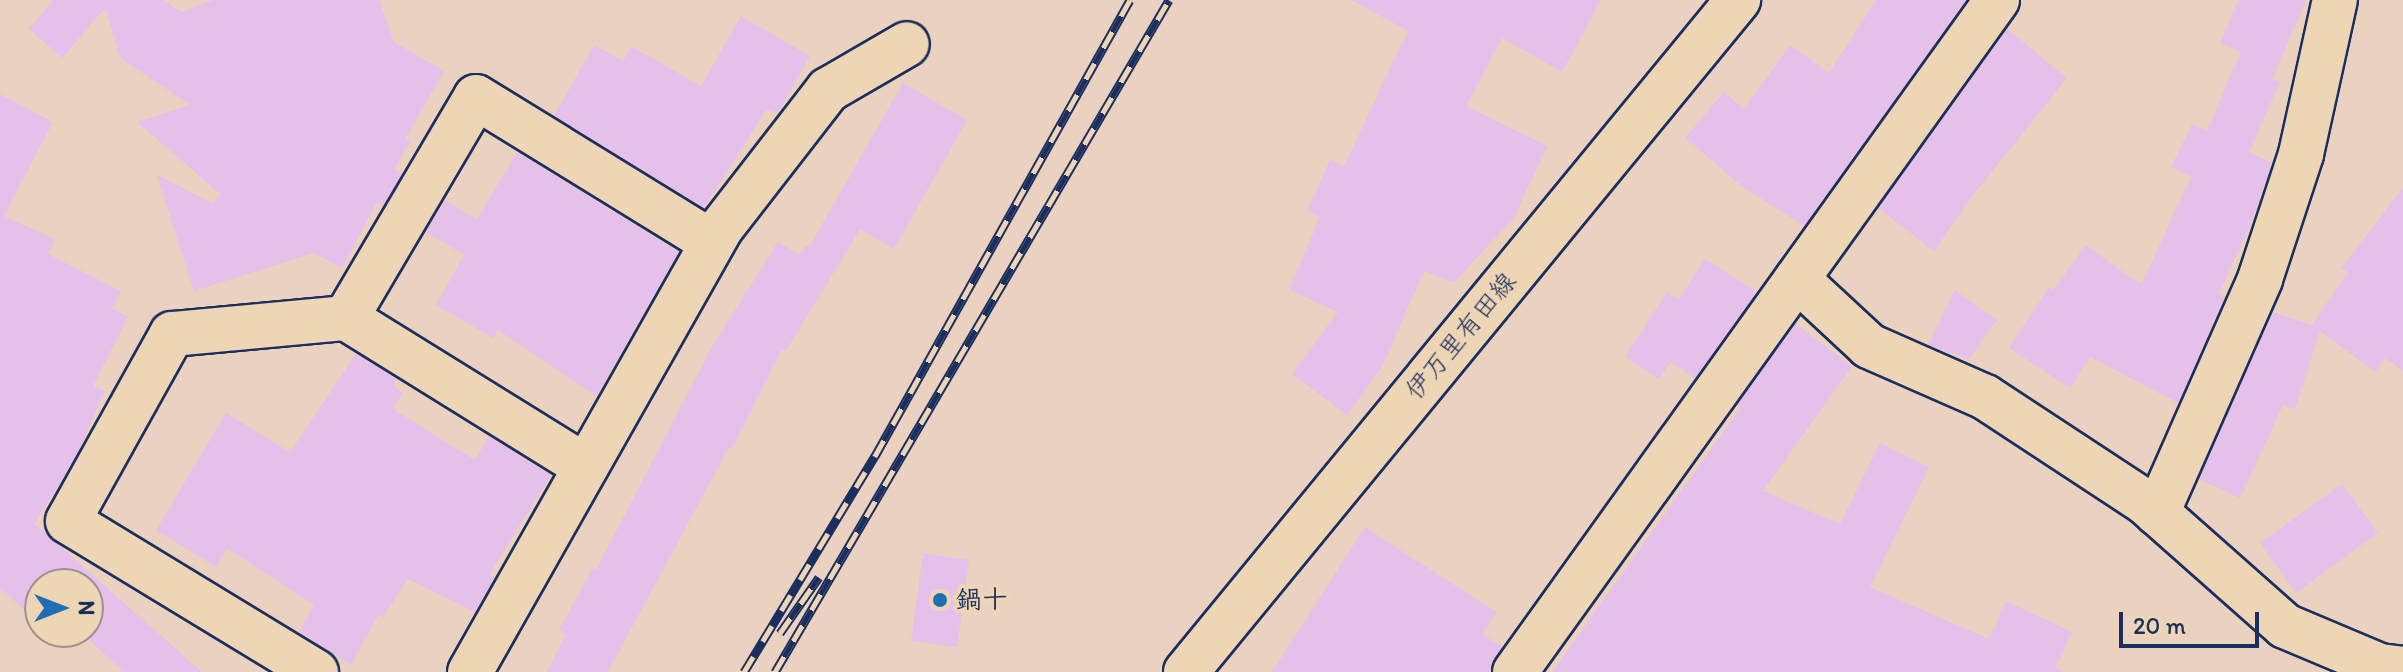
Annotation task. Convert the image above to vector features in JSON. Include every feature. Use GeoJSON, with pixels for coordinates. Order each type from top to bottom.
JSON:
{"type":"FeatureCollection","features":[{"type":"Feature","properties":{"kind":"street","name":"伊万里有田線"},"geometry":{"type":"LineString","coordinates":[[1186,672],[1738,0]]}},
{"type":"Feature","properties":{"kind":"street"},"geometry":{"type":"LineString","coordinates":[[1515,672],[1997,0]]}},
{"type":"Feature","properties":{"kind":"street"},"geometry":{"type":"LineString","coordinates":[[2157,513],[2260,279],[2301,154],[2335,0]]}},
{"type":"Feature","properties":{"kind":"street"},"geometry":{"type":"LineString","coordinates":[[470,672],[712,242],[828,90],[907,44]]}},
{"type":"Feature","properties":{"kind":"street"},"geometry":{"type":"LineString","coordinates":[[346,318],[476,97],[712,242]]}},
{"type":"Feature","properties":{"kind":"street"},"geometry":{"type":"LineString","coordinates":[[1797,279],[1869,346],[1985,397],[2157,513],[2285,626],[2380,666],[2403,669]]}},
{"type":"Feature","properties":{"kind":"street"},"geometry":{"type":"LineString","coordinates":[[316,672],[68,521],[172,334],[346,318],[586,467]]}},
{"type":"Feature","properties":{"kind":"building"},"geometry":{"type":"Polygon","coordinates":[[[53,0],[164,0],[181,12],[213,0],[379,0],[394,42],[444,71],[405,139],[410,141],[394,169],[402,174],[383,206],[377,202],[342,268],[314,253],[194,291],[157,175],[214,204],[220,194],[137,122],[190,105],[121,59],[105,8],[62,58],[29,29],[53,0]]]}},
{"type":"Feature","properties":{"kind":"building"},"geometry":{"type":"Polygon","coordinates":[[[1351,0],[1601,0],[1562,72],[1502,38],[1466,106],[1547,146],[1515,216],[1454,283],[1424,271],[1382,367],[1347,415],[1292,374],[1338,312],[1289,290],[1320,217],[1307,211],[1330,160],[1344,166],[1408,31],[1351,0]]]}},
{"type":"Feature","properties":{"kind":"building"},"geometry":{"type":"Polygon","coordinates":[[[1876,0],[1966,0],[1804,226],[1743,187],[1685,138],[1724,92],[1744,109],[1790,45],[1829,73],[1876,0]]]}},
{"type":"Feature","properties":{"kind":"building"},"geometry":{"type":"Polygon","coordinates":[[[2239,0],[2306,0],[2272,79],[2280,82],[2249,152],[2272,163],[2252,221],[2219,294],[2225,296],[2178,403],[2090,357],[2070,388],[2009,348],[2049,287],[2053,290],[2086,245],[2141,285],[2191,177],[2171,167],[2192,124],[2207,131],[2241,52],[2220,43],[2239,0]]]}},
{"type":"Feature","properties":{"kind":"building"},"geometry":{"type":"Polygon","coordinates":[[[741,16],[810,56],[778,113],[766,110],[704,208],[554,116],[594,45],[623,61],[631,46],[701,86],[741,16]]]}},
{"type":"Feature","properties":{"kind":"building"},"geometry":{"type":"Polygon","coordinates":[[[2007,29],[2067,78],[1970,199],[1934,251],[1878,208],[2007,29]]]}},
{"type":"Feature","properties":{"kind":"building"},"geometry":{"type":"Polygon","coordinates":[[[903,83],[967,120],[894,249],[860,229],[786,351],[782,349],[732,449],[729,447],[608,672],[547,672],[566,634],[559,630],[593,568],[596,570],[713,345],[778,242],[800,255],[806,245],[809,247],[903,83]]]}},
{"type":"Feature","properties":{"kind":"building"},"geometry":{"type":"Polygon","coordinates":[[[0,94],[53,122],[4,216],[55,239],[48,254],[121,291],[112,309],[128,317],[93,386],[105,391],[77,454],[35,524],[85,568],[24,568],[24,610],[0,588],[0,94]]]}},
{"type":"Feature","properties":{"kind":"building"},"geometry":{"type":"Polygon","coordinates":[[[517,152],[679,252],[596,396],[498,330],[493,338],[436,305],[464,255],[426,232],[445,200],[477,219],[517,152]]]}},
{"type":"Feature","properties":{"kind":"building"},"geometry":{"type":"Polygon","coordinates":[[[2403,188],[2403,371],[2385,358],[2375,372],[2320,331],[2295,409],[2283,405],[2240,498],[2199,479],[2273,312],[2312,325],[2348,272],[2341,268],[2403,188]]]}},
{"type":"Feature","properties":{"kind":"building"},"geometry":{"type":"Polygon","coordinates":[[[1705,259],[1754,290],[1755,295],[1695,378],[1671,362],[1659,379],[1625,357],[1667,292],[1679,299],[1705,259]]]}},
{"type":"Feature","properties":{"kind":"building"},"geometry":{"type":"Polygon","coordinates":[[[1955,290],[1997,320],[1969,359],[1928,345],[1955,290]]]}},
{"type":"Feature","properties":{"kind":"building"},"geometry":{"type":"Polygon","coordinates":[[[1795,324],[1852,366],[1763,491],[1840,524],[1880,443],[1929,467],[1870,587],[1989,639],[2006,601],[2072,632],[2055,668],[2065,672],[1552,672],[1741,407],[1737,405],[1795,324]]]}},
{"type":"Feature","properties":{"kind":"building"},"geometry":{"type":"Polygon","coordinates":[[[356,354],[397,379],[393,386],[403,393],[393,409],[475,460],[489,436],[551,475],[489,575],[495,577],[475,612],[408,579],[383,617],[379,614],[351,665],[299,632],[314,605],[227,548],[216,567],[156,530],[226,413],[290,452],[356,354]]]}},
{"type":"Feature","properties":{"kind":"building"},"geometry":{"type":"Polygon","coordinates":[[[2342,484],[2378,533],[2296,593],[2260,543],[2342,484]]]}},
{"type":"Feature","properties":{"kind":"building"},"geometry":{"type":"Polygon","coordinates":[[[1365,527],[1496,612],[1483,634],[1502,647],[1490,672],[1272,672],[1365,527]]]}},
{"type":"Feature","properties":{"kind":"building","name":"鍋十"},"geometry":{"type":"Polygon","coordinates":[[[923,553],[969,560],[957,647],[911,641],[923,553]]]}},
{"type":"Feature","properties":{"kind":"building"},"geometry":{"type":"Polygon","coordinates":[[[104,585],[202,672],[124,672],[98,648],[104,648],[104,585]]]}},
{"type":"Feature","properties":{"kind":"railway"},"geometry":{"type":"LineString","coordinates":[[744,672],[875,456],[1130,0]]}},
{"type":"Feature","properties":{"kind":"railway"},"geometry":{"type":"LineString","coordinates":[[775,672],[1169,0]]}},
{"type":"Feature","properties":{"kind":"railway"},"geometry":{"type":"LineString","coordinates":[[780,633],[819,577]]}},
{"type":"Feature","properties":{"kind":"place","name":"鍋十"},"geometry":{"type":"Point","coordinates":[940,600]}}]}
